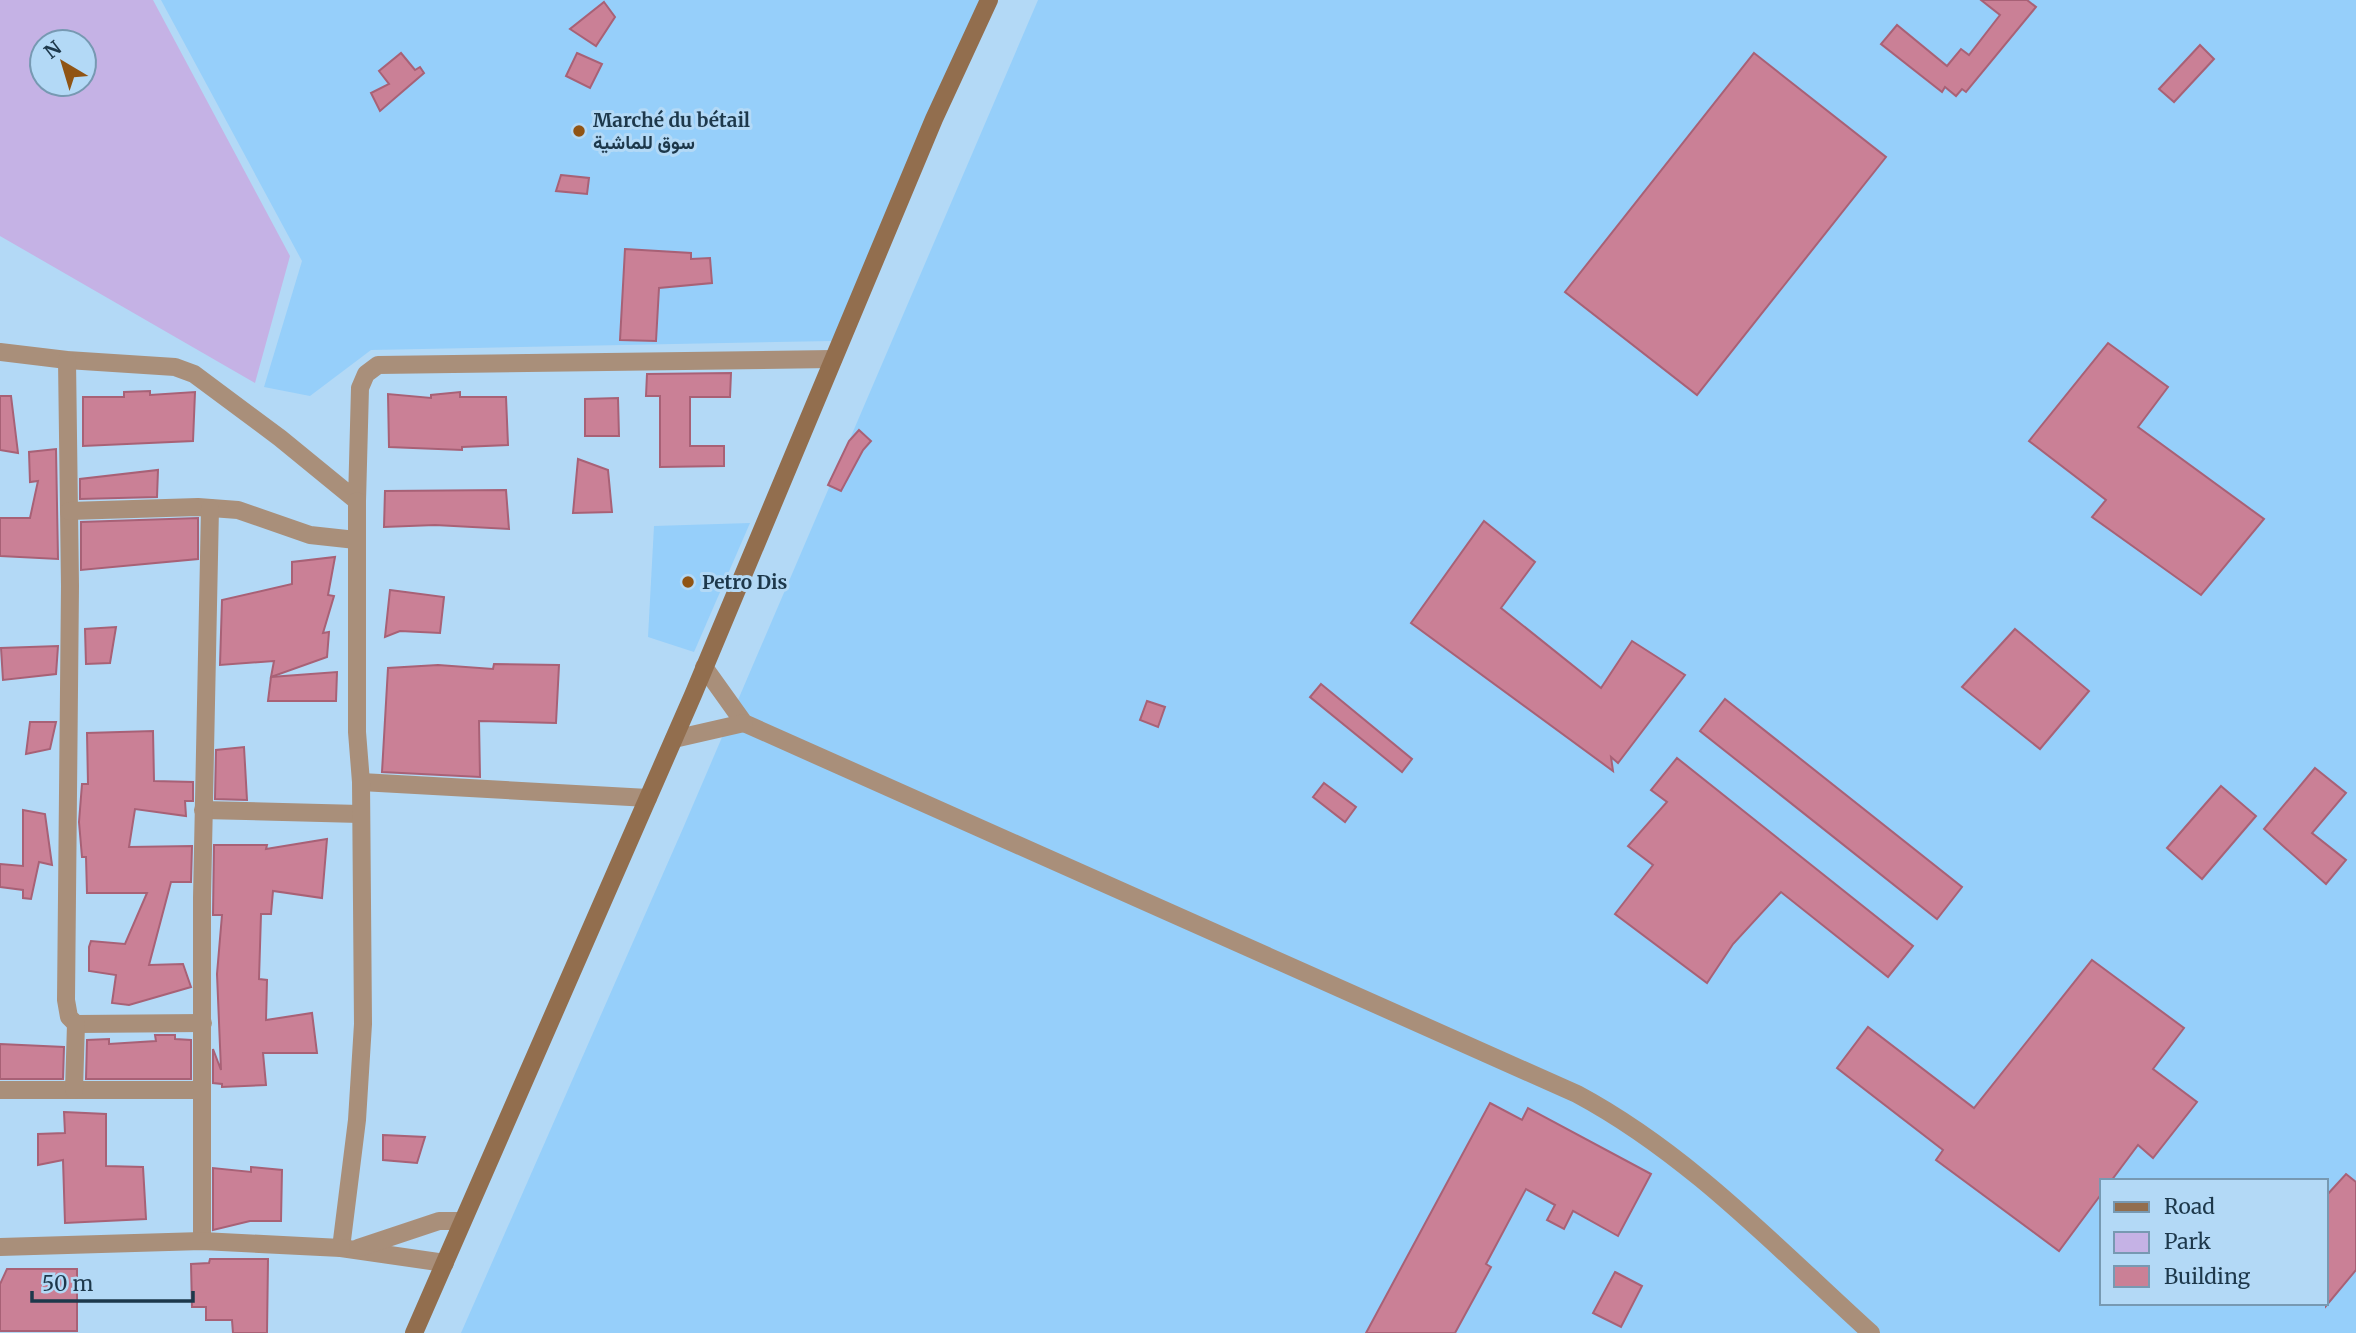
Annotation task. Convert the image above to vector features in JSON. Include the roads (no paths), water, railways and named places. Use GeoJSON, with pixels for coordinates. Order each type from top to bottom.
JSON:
{"type":"FeatureCollection","features":[{"type":"Feature","properties":{"kind":"main road"},"geometry":{"type":"LineString","coordinates":[[414,1333],[674,739],[934,119],[989,0]]}},
{"type":"Feature","properties":{"kind":"street"},"geometry":{"type":"LineString","coordinates":[[0,352],[67,360],[176,367],[194,374],[280,438],[357,501]]}},
{"type":"Feature","properties":{"kind":"street"},"geometry":{"type":"LineString","coordinates":[[348,1248],[363,1024],[356,540],[360,388],[366,374],[378,365],[834,359]]}},
{"type":"Feature","properties":{"kind":"street"},"geometry":{"type":"LineString","coordinates":[[67,360],[69,511],[66,1000],[69,1017],[76,1024],[203,1023]]}},
{"type":"Feature","properties":{"kind":"street"},"geometry":{"type":"LineString","coordinates":[[69,511],[210,508],[238,510],[310,535],[356,540]]}},
{"type":"Feature","properties":{"kind":"street"},"geometry":{"type":"LineString","coordinates":[[202,1241],[203,810],[210,508]]}},
{"type":"Feature","properties":{"kind":"street"},"geometry":{"type":"LineString","coordinates":[[704,667],[744,723],[1577,1094],[1625,1120],[1666,1149],[1871,1333]]}},
{"type":"Feature","properties":{"kind":"street"},"geometry":{"type":"LineString","coordinates":[[674,739],[744,723]]}},
{"type":"Feature","properties":{"kind":"street"},"geometry":{"type":"LineString","coordinates":[[361,782],[648,798]]}},
{"type":"Feature","properties":{"kind":"street"},"geometry":{"type":"LineString","coordinates":[[203,810],[360,814]]}},
{"type":"Feature","properties":{"kind":"street"},"geometry":{"type":"LineString","coordinates":[[74,1090],[76,1024]]}},
{"type":"Feature","properties":{"kind":"street"},"geometry":{"type":"LineString","coordinates":[[0,1090],[202,1090]]}},
{"type":"Feature","properties":{"kind":"street"},"geometry":{"type":"LineString","coordinates":[[348,1248],[439,1221],[462,1221]]}},
{"type":"Feature","properties":{"kind":"street"},"geometry":{"type":"LineString","coordinates":[[0,1247],[202,1241],[348,1248],[445,1263]]}},
{"type":"Feature","properties":{"kind":"place","name":"Marché du bétail سوق للماشية"},"geometry":{"type":"Point","coordinates":[579,131]}},
{"type":"Feature","properties":{"kind":"place","name":"Petro Dis"},"geometry":{"type":"Point","coordinates":[688,582]}}]}
